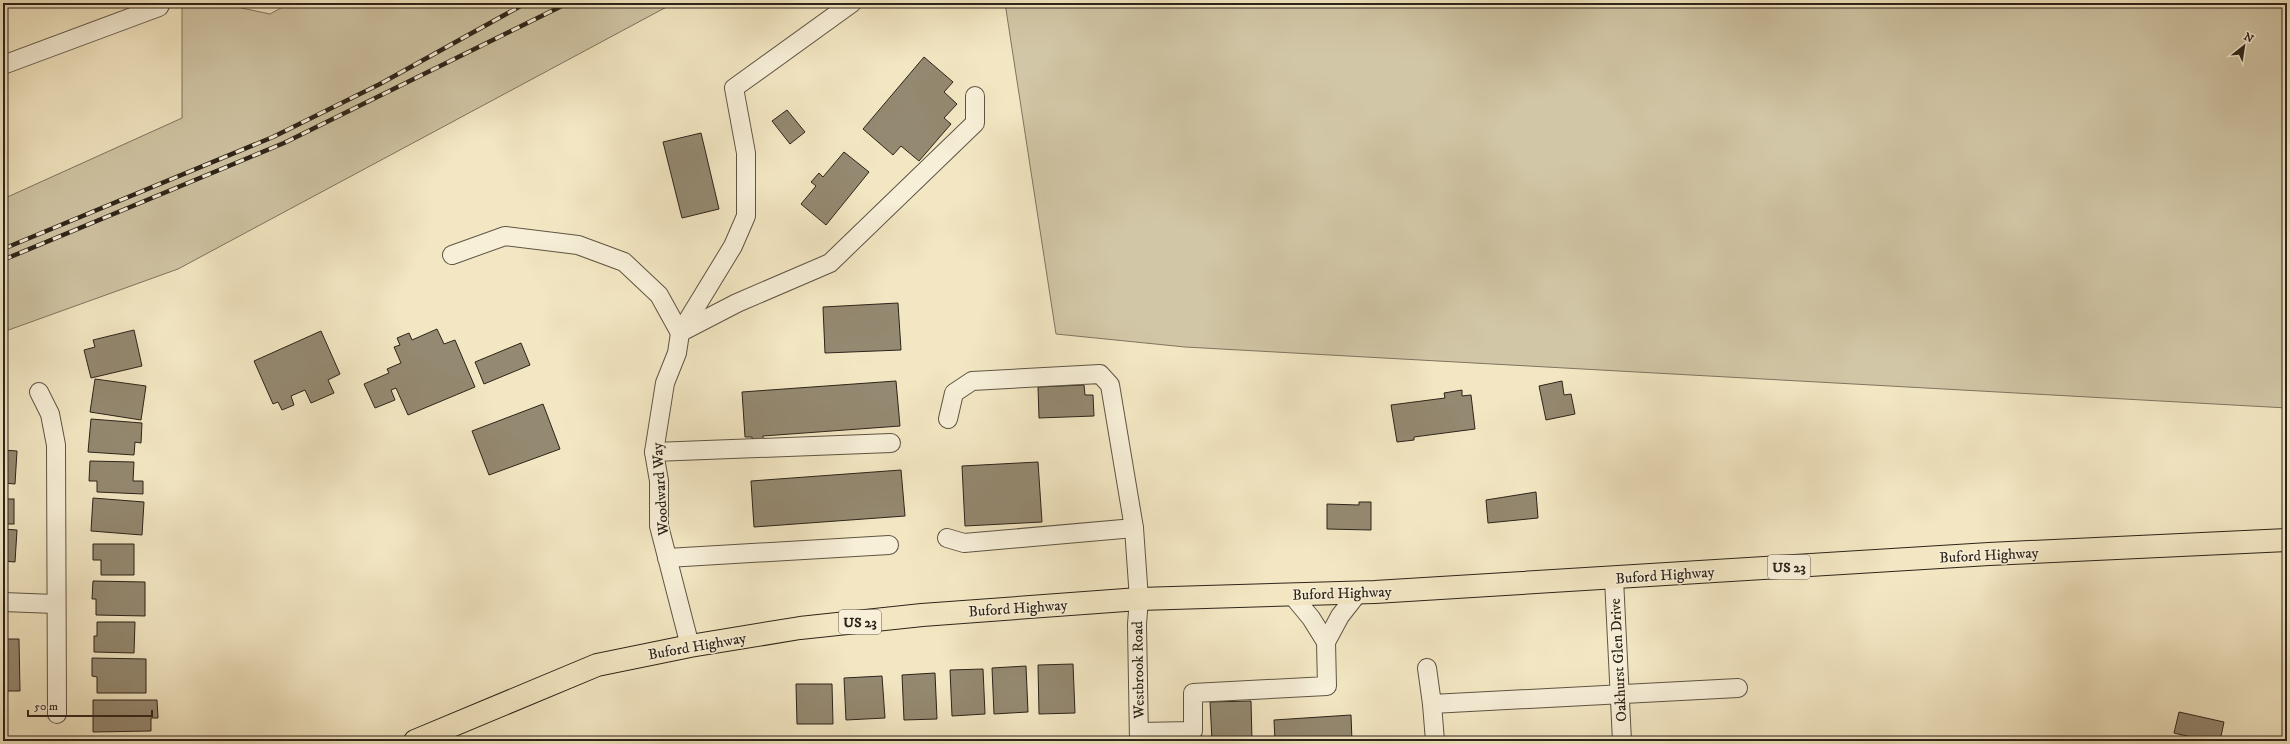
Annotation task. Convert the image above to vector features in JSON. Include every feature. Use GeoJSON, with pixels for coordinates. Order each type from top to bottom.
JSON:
{"type":"FeatureCollection","features":[{"type":"Feature","properties":{"kind":"main road","name":"Buford Highway"},"geometry":{"type":"LineString","coordinates":[[415,741],[597,664],[690,646],[800,628],[922,615],[1139,599],[1358,593],[1614,579],[1989,554],[2287,540]]}},
{"type":"Feature","properties":{"kind":"street"},"geometry":{"type":"LineString","coordinates":[[3,65],[159,7],[161,3]]}},
{"type":"Feature","properties":{"kind":"street"},"geometry":{"type":"LineString","coordinates":[[680,333],[733,246],[746,216],[746,153],[734,88],[852,3]]}},
{"type":"Feature","properties":{"kind":"street"},"geometry":{"type":"LineString","coordinates":[[680,333],[737,303],[830,263],[975,123],[975,96]]}},
{"type":"Feature","properties":{"kind":"street"},"geometry":{"type":"LineString","coordinates":[[452,255],[505,236],[578,245],[624,262],[659,295],[680,333]]}},
{"type":"Feature","properties":{"kind":"street","name":"Woodward Way"},"geometry":{"type":"LineString","coordinates":[[680,333],[677,352],[665,383],[654,452],[658,481],[660,526],[690,646]]}},
{"type":"Feature","properties":{"kind":"street","name":"Westbrook Road"},"geometry":{"type":"LineString","coordinates":[[948,419],[954,393],[972,382],[1100,374],[1110,385],[1134,528],[1139,599],[1137,624],[1139,736]]}},
{"type":"Feature","properties":{"kind":"street"},"geometry":{"type":"LineString","coordinates":[[39,392],[50,414],[56,445],[57,556],[55,604],[57,714]]}},
{"type":"Feature","properties":{"kind":"street"},"geometry":{"type":"LineString","coordinates":[[654,452],[891,444]]}},
{"type":"Feature","properties":{"kind":"street"},"geometry":{"type":"LineString","coordinates":[[946,538],[964,543],[1134,528]]}},
{"type":"Feature","properties":{"kind":"street"},"geometry":{"type":"LineString","coordinates":[[667,558],[889,545]]}},
{"type":"Feature","properties":{"kind":"street","name":"Oakhurst Glen Drive"},"geometry":{"type":"LineString","coordinates":[[1614,579],[1622,741]]}},
{"type":"Feature","properties":{"kind":"street"},"geometry":{"type":"LineString","coordinates":[[1139,736],[1193,731],[1193,693],[1327,686],[1326,642],[1340,616],[1358,593]]}},
{"type":"Feature","properties":{"kind":"street"},"geometry":{"type":"LineString","coordinates":[[1292,595],[1311,618],[1326,642]]}},
{"type":"Feature","properties":{"kind":"street"},"geometry":{"type":"LineString","coordinates":[[3,602],[55,604]]}},
{"type":"Feature","properties":{"kind":"street"},"geometry":{"type":"LineString","coordinates":[[1428,668],[1435,741]]}},
{"type":"Feature","properties":{"kind":"street"},"geometry":{"type":"LineString","coordinates":[[1432,704],[1619,696],[1738,688]]}},
{"type":"Feature","properties":{"kind":"shaded area"},"geometry":{"type":"Polygon","coordinates":[[[182,3],[218,3],[270,14],[290,3],[674,3],[178,269],[3,332],[3,199],[182,118],[182,3]]]}},
{"type":"Feature","properties":{"kind":"shaded area"},"geometry":{"type":"Polygon","coordinates":[[[1005,3],[2287,3],[2287,408],[1185,347],[1056,334],[1005,3]]]}},
{"type":"Feature","properties":{"kind":"building"},"geometry":{"type":"Polygon","coordinates":[[[924,57],[953,82],[944,92],[957,104],[944,118],[951,124],[919,161],[901,146],[893,155],[863,129],[924,57]]]}},
{"type":"Feature","properties":{"kind":"building"},"geometry":{"type":"Polygon","coordinates":[[[787,110],[805,132],[790,144],[772,121],[787,110]]]}},
{"type":"Feature","properties":{"kind":"building"},"geometry":{"type":"Polygon","coordinates":[[[701,133],[719,209],[682,218],[663,142],[701,133]]]}},
{"type":"Feature","properties":{"kind":"building"},"geometry":{"type":"Polygon","coordinates":[[[844,152],[869,172],[826,225],[801,204],[816,186],[811,182],[819,173],[823,177],[844,152]]]}},
{"type":"Feature","properties":{"kind":"building"},"geometry":{"type":"Polygon","coordinates":[[[898,303],[901,350],[825,353],[823,307],[898,303]]]}},
{"type":"Feature","properties":{"kind":"building"},"geometry":{"type":"Polygon","coordinates":[[[437,329],[444,344],[455,340],[475,387],[408,415],[396,388],[391,390],[395,400],[375,408],[364,384],[389,373],[387,369],[401,363],[394,347],[400,345],[397,338],[409,333],[412,340],[437,329]]]}},
{"type":"Feature","properties":{"kind":"building"},"geometry":{"type":"Polygon","coordinates":[[[134,330],[142,366],[91,378],[84,350],[95,347],[93,340],[134,330]]]}},
{"type":"Feature","properties":{"kind":"building"},"geometry":{"type":"Polygon","coordinates":[[[321,331],[340,374],[328,380],[334,393],[311,403],[305,390],[291,396],[294,405],[282,410],[278,402],[273,404],[254,361],[321,331]]]}},
{"type":"Feature","properties":{"kind":"building"},"geometry":{"type":"Polygon","coordinates":[[[521,343],[530,365],[484,384],[475,362],[521,343]]]}},
{"type":"Feature","properties":{"kind":"building"},"geometry":{"type":"Polygon","coordinates":[[[95,379],[146,386],[141,420],[90,412],[95,379]]]}},
{"type":"Feature","properties":{"kind":"building"},"geometry":{"type":"Polygon","coordinates":[[[896,381],[900,426],[763,436],[763,442],[753,443],[752,437],[745,437],[742,392],[896,381]]]}},
{"type":"Feature","properties":{"kind":"building"},"geometry":{"type":"Polygon","coordinates":[[[1562,381],[1564,395],[1571,394],[1575,414],[1546,420],[1539,386],[1562,381]]]}},
{"type":"Feature","properties":{"kind":"building"},"geometry":{"type":"Polygon","coordinates":[[[1084,385],[1085,395],[1093,395],[1094,416],[1039,418],[1038,387],[1084,385]]]}},
{"type":"Feature","properties":{"kind":"building"},"geometry":{"type":"Polygon","coordinates":[[[1462,390],[1462,396],[1471,395],[1475,429],[1414,437],[1414,440],[1397,442],[1391,405],[1445,398],[1444,393],[1462,390]]]}},
{"type":"Feature","properties":{"kind":"building"},"geometry":{"type":"Polygon","coordinates":[[[543,404],[560,449],[489,475],[472,431],[543,404]]]}},
{"type":"Feature","properties":{"kind":"building"},"geometry":{"type":"Polygon","coordinates":[[[91,419],[142,423],[141,443],[135,442],[134,455],[88,452],[91,419]]]}},
{"type":"Feature","properties":{"kind":"building"},"geometry":{"type":"Polygon","coordinates":[[[3,450],[17,451],[15,484],[3,483],[3,450]]]}},
{"type":"Feature","properties":{"kind":"building"},"geometry":{"type":"Polygon","coordinates":[[[90,461],[134,462],[133,481],[143,481],[143,494],[97,492],[97,481],[89,481],[90,461]]]}},
{"type":"Feature","properties":{"kind":"building"},"geometry":{"type":"Polygon","coordinates":[[[1038,462],[1042,522],[965,526],[962,466],[1038,462]]]}},
{"type":"Feature","properties":{"kind":"building"},"geometry":{"type":"Polygon","coordinates":[[[901,470],[905,516],[754,527],[751,481],[901,470]]]}},
{"type":"Feature","properties":{"kind":"building"},"geometry":{"type":"Polygon","coordinates":[[[1536,492],[1538,518],[1488,523],[1486,500],[1536,492]]]}},
{"type":"Feature","properties":{"kind":"building"},"geometry":{"type":"Polygon","coordinates":[[[93,498],[144,502],[142,535],[91,531],[93,498]]]}},
{"type":"Feature","properties":{"kind":"building"},"geometry":{"type":"Polygon","coordinates":[[[3,499],[14,499],[14,524],[3,524],[3,499]]]}},
{"type":"Feature","properties":{"kind":"building"},"geometry":{"type":"Polygon","coordinates":[[[1359,502],[1371,502],[1371,530],[1327,529],[1327,504],[1359,505],[1359,502]]]}},
{"type":"Feature","properties":{"kind":"building"},"geometry":{"type":"Polygon","coordinates":[[[3,529],[17,530],[15,562],[3,561],[3,529]]]}},
{"type":"Feature","properties":{"kind":"building"},"geometry":{"type":"Polygon","coordinates":[[[93,544],[134,544],[134,575],[101,575],[101,560],[93,560],[93,544]]]}},
{"type":"Feature","properties":{"kind":"building"},"geometry":{"type":"Polygon","coordinates":[[[93,581],[145,582],[145,616],[96,615],[96,599],[92,599],[93,581]]]}},
{"type":"Feature","properties":{"kind":"building"},"geometry":{"type":"Polygon","coordinates":[[[97,622],[135,622],[134,653],[94,652],[94,636],[97,636],[97,622]]]}},
{"type":"Feature","properties":{"kind":"building"},"geometry":{"type":"Polygon","coordinates":[[[3,639],[19,639],[20,691],[6,691],[6,701],[3,701],[3,639]]]}},
{"type":"Feature","properties":{"kind":"building"},"geometry":{"type":"Polygon","coordinates":[[[92,658],[146,659],[146,693],[97,693],[97,677],[92,676],[92,658]]]}},
{"type":"Feature","properties":{"kind":"building"},"geometry":{"type":"Polygon","coordinates":[[[1073,664],[1075,713],[1039,714],[1038,665],[1073,664]]]}},
{"type":"Feature","properties":{"kind":"building"},"geometry":{"type":"Polygon","coordinates":[[[1026,666],[1028,712],[994,714],[992,668],[1026,666]]]}},
{"type":"Feature","properties":{"kind":"building"},"geometry":{"type":"Polygon","coordinates":[[[983,669],[985,714],[952,716],[950,670],[983,669]]]}},
{"type":"Feature","properties":{"kind":"building"},"geometry":{"type":"Polygon","coordinates":[[[935,673],[937,719],[904,720],[902,675],[935,673]]]}},
{"type":"Feature","properties":{"kind":"building"},"geometry":{"type":"Polygon","coordinates":[[[882,676],[885,718],[846,720],[844,678],[882,676]]]}},
{"type":"Feature","properties":{"kind":"building"},"geometry":{"type":"Polygon","coordinates":[[[796,684],[832,684],[833,724],[797,724],[796,684]]]}},
{"type":"Feature","properties":{"kind":"building"},"geometry":{"type":"Polygon","coordinates":[[[93,700],[157,700],[158,718],[151,718],[151,731],[93,732],[93,700]]]}},
{"type":"Feature","properties":{"kind":"building"},"geometry":{"type":"Polygon","coordinates":[[[1251,701],[1252,741],[1212,741],[1210,702],[1251,701]]]}},
{"type":"Feature","properties":{"kind":"building"},"geometry":{"type":"Polygon","coordinates":[[[2179,712],[2224,722],[2220,741],[2208,741],[2174,733],[2179,712]]]}},
{"type":"Feature","properties":{"kind":"building"},"geometry":{"type":"Polygon","coordinates":[[[1351,715],[1352,741],[1275,741],[1274,720],[1351,715]]]}},
{"type":"Feature","properties":{"kind":"railway"},"geometry":{"type":"LineString","coordinates":[[3,249],[273,137],[380,84],[526,3]]}},
{"type":"Feature","properties":{"kind":"railway"},"geometry":{"type":"LineString","coordinates":[[3,260],[284,143],[568,3]]}}]}
